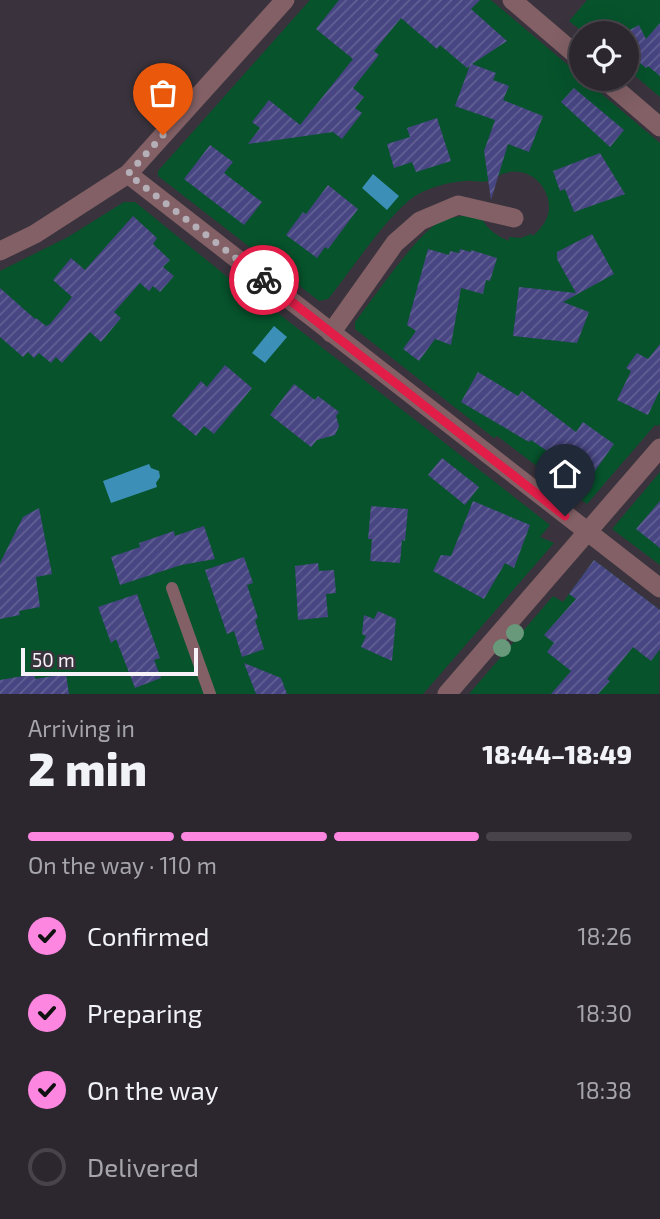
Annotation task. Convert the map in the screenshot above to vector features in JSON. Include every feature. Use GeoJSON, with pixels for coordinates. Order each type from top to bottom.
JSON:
{"type":"FeatureCollection","features":[{"type":"Feature","properties":{"kind":"street"},"geometry":{"type":"LineString","coordinates":[[0,251],[35,234],[128,174],[285,0]]}},
{"type":"Feature","properties":{"kind":"street"},"geometry":{"type":"LineString","coordinates":[[512,0],[569,49]]}},
{"type":"Feature","properties":{"kind":"street"},"geometry":{"type":"LineString","coordinates":[[618,91],[660,127]]}},
{"type":"Feature","properties":{"kind":"street"},"geometry":{"type":"LineString","coordinates":[[128,174],[660,588]]}},
{"type":"Feature","properties":{"kind":"street"},"geometry":{"type":"LineString","coordinates":[[331,333],[395,243],[421,221],[458,205],[514,218]]}},
{"type":"Feature","properties":{"kind":"street"},"geometry":{"type":"LineString","coordinates":[[447,694],[660,448]]}},
{"type":"Feature","properties":{"kind":"lane"},"geometry":{"type":"LineString","coordinates":[[172,588],[210,694]]}},
{"type":"Feature","properties":{"kind":"green space"},"geometry":{"type":"Polygon","coordinates":[[[310,0],[491,0],[569,66],[569,91],[598,91],[660,143],[660,424],[655,425],[587,504],[497,436],[494,438],[355,329],[355,322],[396,267],[420,238],[441,221],[480,215],[493,232],[509,241],[509,237],[533,236],[544,224],[549,210],[548,199],[542,186],[531,176],[510,172],[485,182],[446,184],[415,196],[381,230],[328,299],[319,301],[158,176],[158,171],[310,0]]]}},
{"type":"Feature","properties":{"kind":"green space"},"geometry":{"type":"Polygon","coordinates":[[[587,0],[660,0],[660,97],[639,79],[639,21],[569,21],[587,0]]]}},
{"type":"Feature","properties":{"kind":"green space"},"geometry":{"type":"Polygon","coordinates":[[[124,202],[135,202],[246,292],[252,293],[550,525],[540,537],[554,543],[423,694],[0,694],[0,271],[68,237],[124,202]]]}},
{"type":"Feature","properties":{"kind":"green space"},"geometry":{"type":"Polygon","coordinates":[[[660,472],[660,565],[612,529],[660,472]]]}},
{"type":"Feature","properties":{"kind":"green space"},"geometry":{"type":"Polygon","coordinates":[[[594,560],[660,610],[659,694],[469,694],[553,596],[563,602],[594,560]]]}},
{"type":"Feature","properties":{"kind":"water"},"geometry":{"type":"Polygon","coordinates":[[[373,174],[399,196],[387,210],[362,188],[373,174]]]}},
{"type":"Feature","properties":{"kind":"water"},"geometry":{"type":"Polygon","coordinates":[[[274,326],[287,337],[265,363],[252,353],[274,326]]]}},
{"type":"Feature","properties":{"kind":"water"},"geometry":{"type":"Polygon","coordinates":[[[149,464],[151,468],[159,471],[157,487],[111,503],[103,481],[149,464]]]}},
{"type":"Feature","properties":{"kind":"building"},"geometry":{"type":"Polygon","coordinates":[[[339,0],[480,0],[471,9],[507,41],[472,64],[496,73],[493,80],[509,86],[503,100],[543,116],[529,152],[508,144],[491,200],[484,151],[495,120],[455,106],[470,65],[467,68],[440,45],[437,49],[401,18],[374,51],[379,55],[353,88],[364,97],[355,108],[362,113],[342,139],[333,132],[248,144],[260,128],[252,122],[269,100],[300,125],[353,59],[316,29],[339,0]]]}},
{"type":"Feature","properties":{"kind":"building"},"geometry":{"type":"Polygon","coordinates":[[[660,23],[660,76],[639,62],[639,25],[646,39],[660,23]]]}},
{"type":"Feature","properties":{"kind":"building"},"geometry":{"type":"Polygon","coordinates":[[[571,91],[578,91],[624,130],[610,147],[561,102],[571,91]]]}},
{"type":"Feature","properties":{"kind":"building"},"geometry":{"type":"Polygon","coordinates":[[[437,118],[451,161],[416,172],[412,162],[394,168],[387,144],[410,137],[407,128],[437,118]]]}},
{"type":"Feature","properties":{"kind":"building"},"geometry":{"type":"Polygon","coordinates":[[[210,145],[233,162],[224,173],[262,202],[244,225],[184,179],[210,145]]]}},
{"type":"Feature","properties":{"kind":"building"},"geometry":{"type":"Polygon","coordinates":[[[600,153],[625,194],[574,212],[565,189],[560,191],[553,171],[600,153]]]}},
{"type":"Feature","properties":{"kind":"building"},"geometry":{"type":"Polygon","coordinates":[[[328,185],[358,209],[328,249],[325,247],[317,258],[286,235],[328,185]]]}},
{"type":"Feature","properties":{"kind":"building"},"geometry":{"type":"Polygon","coordinates":[[[133,216],[157,238],[153,244],[170,260],[163,267],[174,276],[160,292],[153,286],[149,291],[140,283],[114,312],[121,318],[101,342],[90,332],[62,363],[56,357],[51,363],[39,353],[34,358],[28,352],[23,357],[0,337],[0,288],[35,319],[46,326],[50,324],[72,297],[53,280],[71,258],[85,270],[133,216]]]}},
{"type":"Feature","properties":{"kind":"building"},"geometry":{"type":"Polygon","coordinates":[[[592,234],[614,274],[563,302],[589,312],[577,343],[513,336],[519,287],[576,293],[557,259],[557,252],[592,234]]]}},
{"type":"Feature","properties":{"kind":"building"},"geometry":{"type":"Polygon","coordinates":[[[428,249],[449,255],[450,251],[459,253],[460,249],[471,250],[497,258],[490,281],[486,280],[483,294],[461,288],[451,345],[435,339],[419,361],[403,349],[416,331],[407,325],[428,249]]]}},
{"type":"Feature","properties":{"kind":"building"},"geometry":{"type":"Polygon","coordinates":[[[660,344],[660,390],[648,415],[617,400],[631,371],[626,368],[637,353],[648,359],[660,344]]]}},
{"type":"Feature","properties":{"kind":"building"},"geometry":{"type":"Polygon","coordinates":[[[225,365],[252,388],[214,434],[204,426],[196,436],[172,416],[201,381],[207,387],[225,365]]]}},
{"type":"Feature","properties":{"kind":"building"},"geometry":{"type":"Polygon","coordinates":[[[478,372],[518,396],[522,391],[576,432],[583,422],[614,444],[587,482],[531,440],[529,442],[461,402],[478,372]]]}},
{"type":"Feature","properties":{"kind":"building"},"geometry":{"type":"Polygon","coordinates":[[[294,384],[315,400],[318,396],[339,412],[336,416],[339,426],[335,435],[317,440],[311,447],[270,415],[294,384]]]}},
{"type":"Feature","properties":{"kind":"building"},"geometry":{"type":"Polygon","coordinates":[[[442,458],[479,487],[465,505],[428,475],[442,458]]]}},
{"type":"Feature","properties":{"kind":"building"},"geometry":{"type":"Polygon","coordinates":[[[473,501],[530,525],[514,568],[505,563],[484,599],[433,571],[441,555],[451,556],[473,501]]]}},
{"type":"Feature","properties":{"kind":"building"},"geometry":{"type":"Polygon","coordinates":[[[660,501],[660,548],[636,529],[660,501]]]}},
{"type":"Feature","properties":{"kind":"building"},"geometry":{"type":"Polygon","coordinates":[[[371,506],[408,509],[400,563],[370,561],[372,539],[368,539],[371,506]]]}},
{"type":"Feature","properties":{"kind":"building"},"geometry":{"type":"Polygon","coordinates":[[[39,508],[52,574],[36,577],[40,607],[19,611],[20,615],[0,619],[0,563],[23,517],[39,508]]]}},
{"type":"Feature","properties":{"kind":"building"},"geometry":{"type":"Polygon","coordinates":[[[204,526],[215,559],[181,565],[120,585],[111,557],[140,547],[139,543],[174,531],[175,536],[204,526]]]}},
{"type":"Feature","properties":{"kind":"building"},"geometry":{"type":"Polygon","coordinates":[[[244,557],[253,583],[247,585],[258,618],[255,620],[264,649],[242,657],[234,631],[227,634],[205,570],[244,557]]]}},
{"type":"Feature","properties":{"kind":"building"},"geometry":{"type":"Polygon","coordinates":[[[594,560],[660,610],[660,649],[651,661],[633,647],[598,694],[551,694],[571,671],[547,652],[554,643],[544,635],[576,599],[569,594],[594,560]]]}},
{"type":"Feature","properties":{"kind":"building"},"geometry":{"type":"Polygon","coordinates":[[[318,563],[319,571],[334,570],[336,593],[326,594],[328,617],[298,620],[295,566],[318,563]]]}},
{"type":"Feature","properties":{"kind":"building"},"geometry":{"type":"Polygon","coordinates":[[[137,594],[160,658],[154,660],[161,678],[135,688],[116,639],[111,643],[98,607],[137,594]]]}},
{"type":"Feature","properties":{"kind":"building"},"geometry":{"type":"Polygon","coordinates":[[[378,611],[396,619],[392,661],[361,647],[366,636],[362,634],[364,615],[374,619],[378,611]]]}},
{"type":"Feature","properties":{"kind":"building"},"geometry":{"type":"Polygon","coordinates":[[[244,663],[281,678],[287,694],[256,694],[244,663]]]}},
{"type":"Feature","properties":{"kind":"building"},"geometry":{"type":"Polygon","coordinates":[[[35,674],[35,679],[66,674],[69,694],[0,694],[0,680],[35,674]]]}},
{"type":"Feature","properties":{"kind":"way so far"},"geometry":{"type":"LineString","coordinates":[[163,135],[128,174],[264,280]]}},
{"type":"Feature","properties":{"kind":"route"},"geometry":{"type":"LineString","coordinates":[[264,280],[565,516]]}}]}
